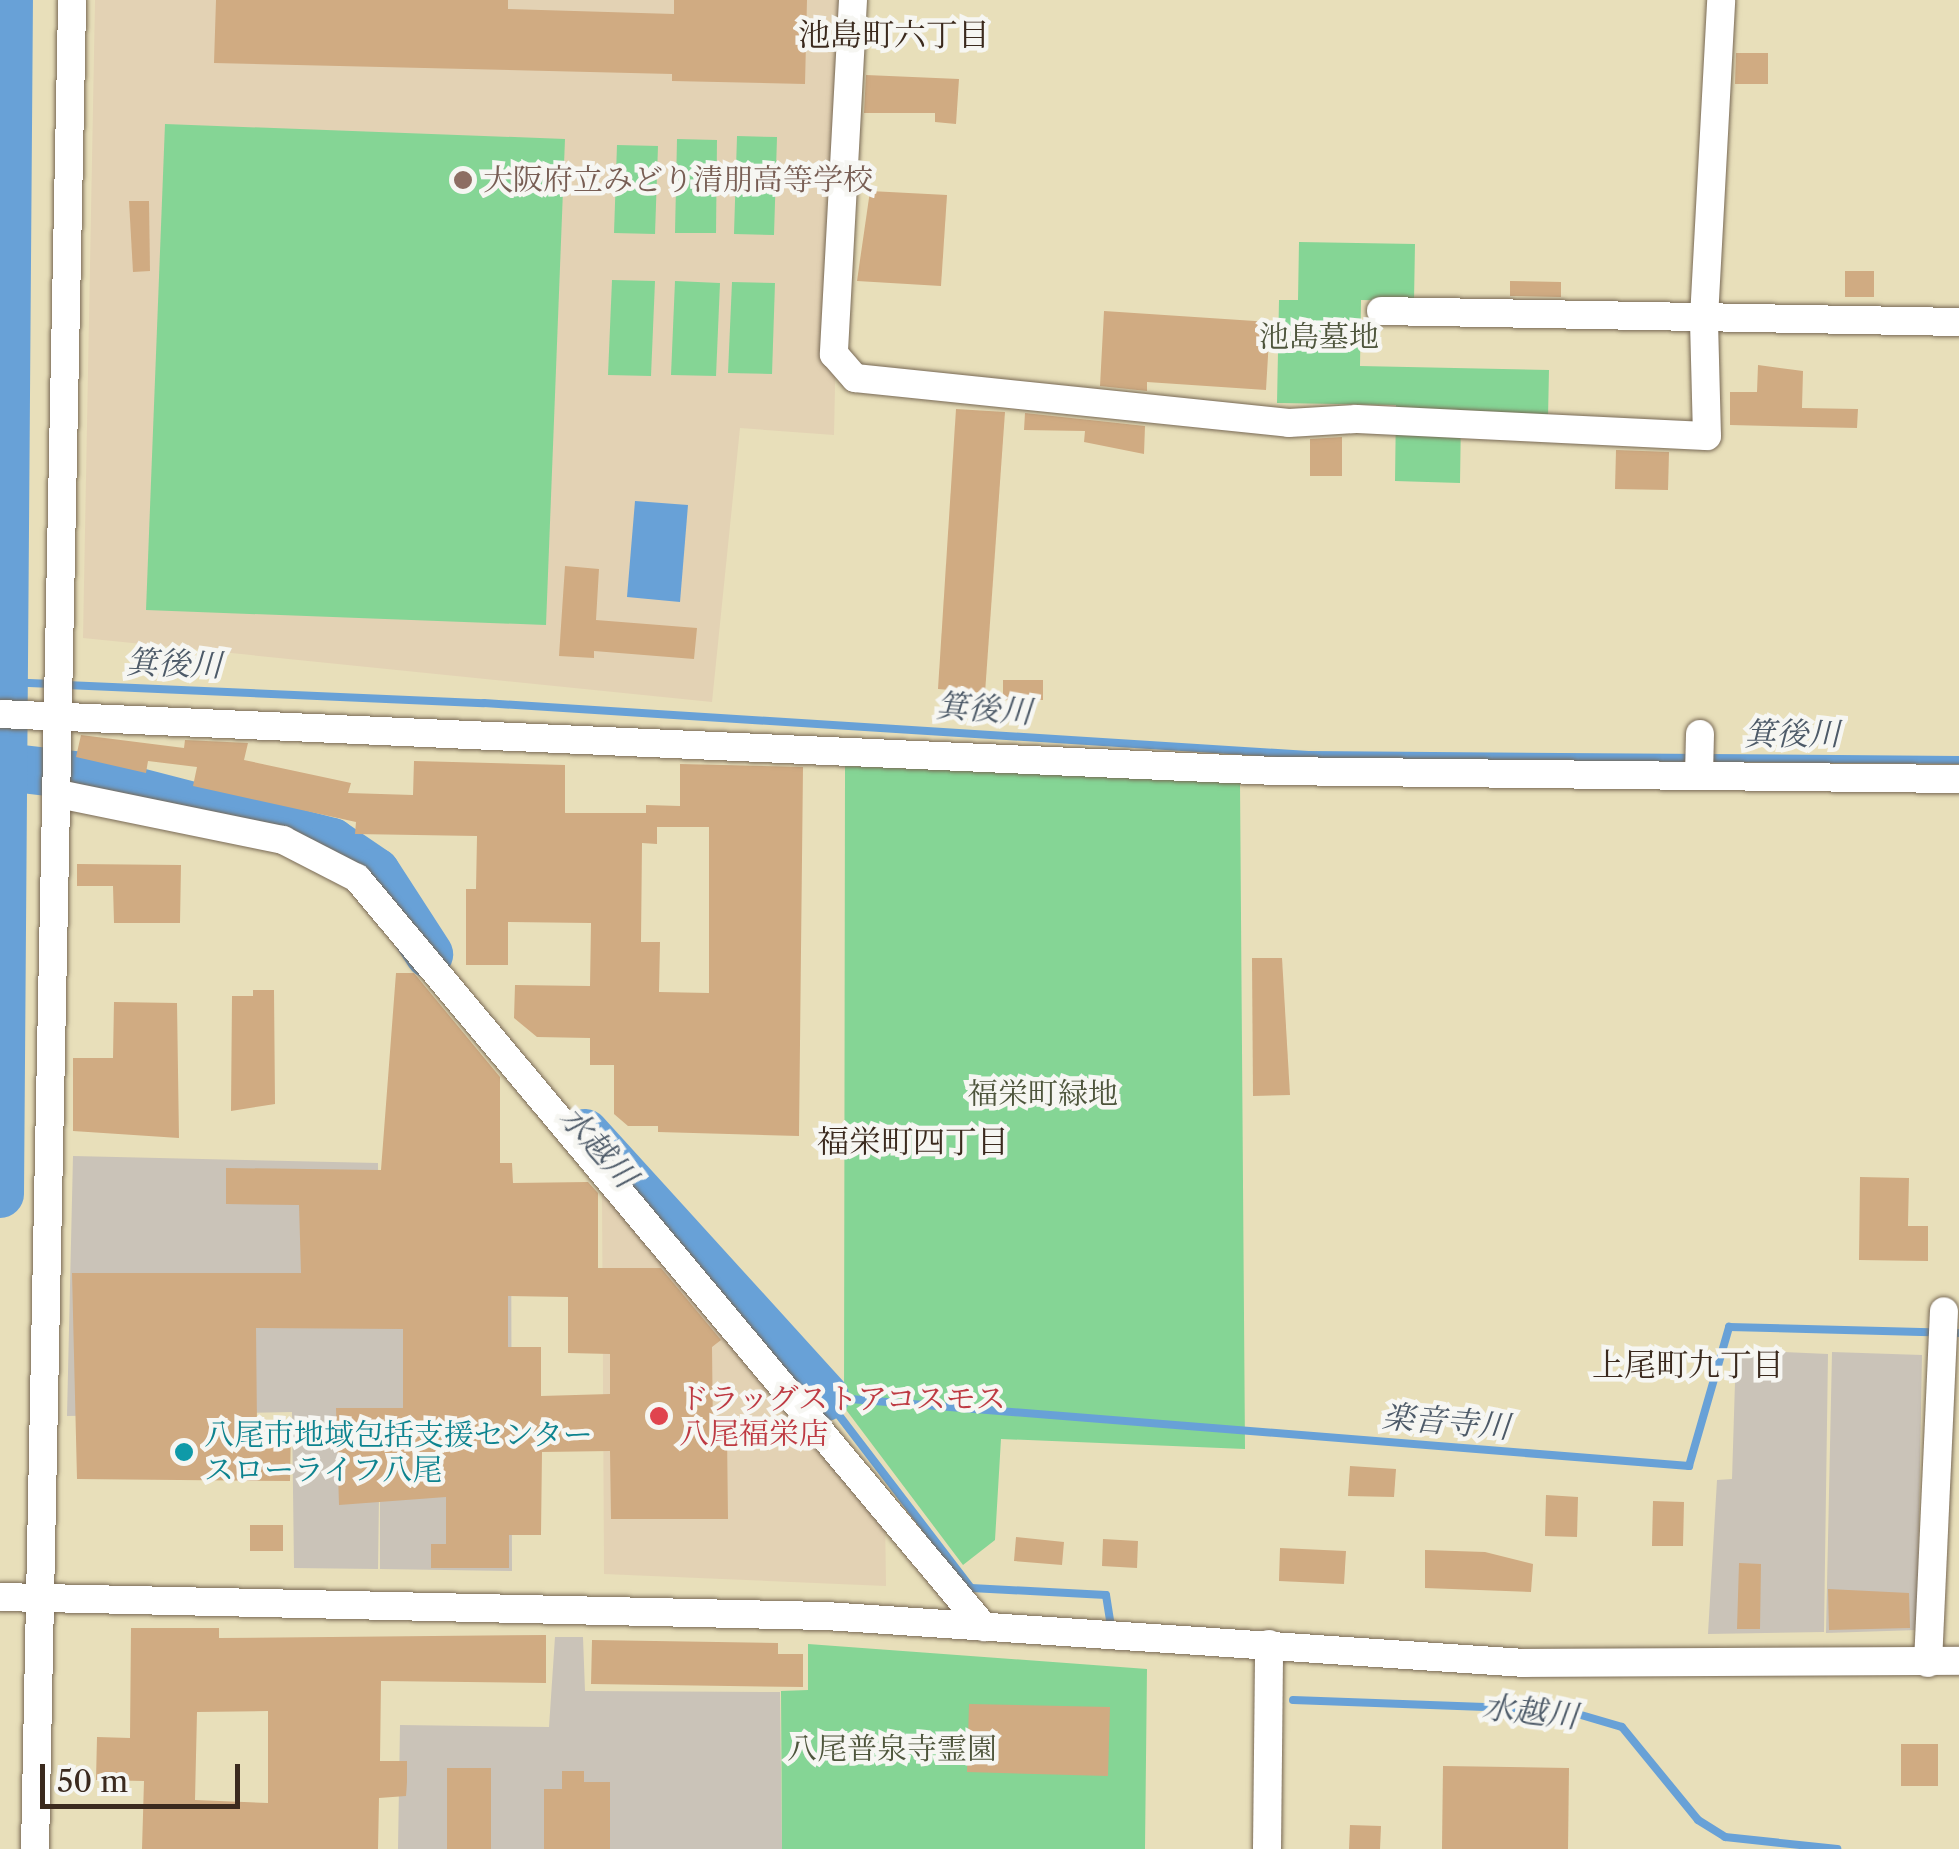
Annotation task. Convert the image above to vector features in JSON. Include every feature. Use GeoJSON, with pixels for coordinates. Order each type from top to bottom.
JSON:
{"type":"FeatureCollection","features":[{"type":"Feature","properties":{"kind":"street"},"geometry":{"type":"LineString","coordinates":[[35,1849],[21,1597],[58,791],[59,757],[51,715],[60,646],[72,0]]}},
{"type":"Feature","properties":{"kind":"street"},"geometry":{"type":"LineString","coordinates":[[853,0],[834,354],[855,378],[1288,423],[1356,419],[1707,436],[1704,318],[1721,0]]}},
{"type":"Feature","properties":{"kind":"street"},"geometry":{"type":"LineString","coordinates":[[1381,311],[1959,322]]}},
{"type":"Feature","properties":{"kind":"street"},"geometry":{"type":"LineString","coordinates":[[0,714],[1274,771],[1959,780]]}},
{"type":"Feature","properties":{"kind":"street"},"geometry":{"type":"LineString","coordinates":[[1699,776],[1700,734]]}},
{"type":"Feature","properties":{"kind":"street"},"geometry":{"type":"LineString","coordinates":[[58,791],[284,840],[357,878],[984,1627]]}},
{"type":"Feature","properties":{"kind":"street"},"geometry":{"type":"LineString","coordinates":[[1928,1663],[1944,1311]]}},
{"type":"Feature","properties":{"kind":"street"},"geometry":{"type":"LineString","coordinates":[[21,1597],[826,1616],[1525,1663],[1959,1661]]}},
{"type":"Feature","properties":{"kind":"street"},"geometry":{"type":"LineString","coordinates":[[1267,1849],[1269,1644]]}},
{"type":"Feature","properties":{"kind":"shaded area","name":"大阪府立みどり清朋高等学校"},"geometry":{"type":"Polygon","coordinates":[[[95,0],[843,0],[834,435],[740,428],[712,702],[83,638],[95,0]]]}},
{"type":"Feature","properties":{"kind":"shaded area"},"geometry":{"type":"Polygon","coordinates":[[[73,1156],[378,1163],[378,1190],[511,1175],[512,1571],[380,1569],[380,1424],[378,1569],[294,1568],[292,1412],[67,1416],[73,1156]]]}},
{"type":"Feature","properties":{"kind":"shaded area"},"geometry":{"type":"Polygon","coordinates":[[[602,1188],[885,1515],[886,1586],[604,1574],[602,1188]]]}},
{"type":"Feature","properties":{"kind":"shaded area"},"geometry":{"type":"Polygon","coordinates":[[[1736,1350],[1828,1354],[1824,1632],[1708,1634],[1717,1480],[1732,1479],[1736,1350]]]}},
{"type":"Feature","properties":{"kind":"shaded area"},"geometry":{"type":"Polygon","coordinates":[[[1832,1352],[1922,1355],[1917,1630],[1826,1633],[1832,1352]]]}},
{"type":"Feature","properties":{"kind":"shaded area"},"geometry":{"type":"Polygon","coordinates":[[[555,1637],[583,1637],[585,1691],[780,1692],[782,1849],[398,1849],[400,1725],[549,1727],[555,1637]]]}},
{"type":"Feature","properties":{"kind":"green space"},"geometry":{"type":"Polygon","coordinates":[[[165,124],[565,139],[546,625],[146,610],[165,124]]]}},
{"type":"Feature","properties":{"kind":"green space"},"geometry":{"type":"Polygon","coordinates":[[[737,136],[777,137],[774,235],[734,234],[737,136]]]}},
{"type":"Feature","properties":{"kind":"green space"},"geometry":{"type":"Polygon","coordinates":[[[677,139],[717,140],[716,233],[675,233],[677,139]]]}},
{"type":"Feature","properties":{"kind":"green space"},"geometry":{"type":"Polygon","coordinates":[[[617,145],[658,146],[655,234],[614,233],[617,145]]]}},
{"type":"Feature","properties":{"kind":"green space","name":"池島墓地"},"geometry":{"type":"Polygon","coordinates":[[[1299,242],[1415,244],[1414,301],[1361,300],[1360,366],[1549,370],[1548,418],[1461,417],[1460,483],[1395,481],[1396,405],[1277,403],[1279,300],[1298,300],[1299,242]]]}},
{"type":"Feature","properties":{"kind":"green space"},"geometry":{"type":"Polygon","coordinates":[[[612,280],[655,281],[651,376],[608,375],[612,280]]]}},
{"type":"Feature","properties":{"kind":"green space"},"geometry":{"type":"Polygon","coordinates":[[[675,281],[720,283],[716,376],[671,375],[675,281]]]}},
{"type":"Feature","properties":{"kind":"green space"},"geometry":{"type":"Polygon","coordinates":[[[732,282],[775,283],[772,374],[728,373],[732,282]]]}},
{"type":"Feature","properties":{"kind":"green space","name":"福栄町緑地"},"geometry":{"type":"Polygon","coordinates":[[[845,766],[1240,782],[1245,1449],[1001,1439],[995,1540],[963,1565],[844,1407],[845,766]]]}},
{"type":"Feature","properties":{"kind":"green space","name":"八尾普泉寺霊園"},"geometry":{"type":"Polygon","coordinates":[[[808,1644],[1147,1669],[1145,1849],[782,1849],[781,1691],[808,1690],[808,1644]]]}},
{"type":"Feature","properties":{"kind":"water"},"geometry":{"type":"Polygon","coordinates":[[[635,501],[688,505],[680,602],[627,597],[635,501]]]}},
{"type":"Feature","properties":{"kind":"building"},"geometry":{"type":"Polygon","coordinates":[[[216,0],[508,0],[508,9],[674,14],[674,0],[807,0],[805,84],[672,81],[672,74],[214,63],[216,0]]]}},
{"type":"Feature","properties":{"kind":"building"},"geometry":{"type":"Polygon","coordinates":[[[1736,53],[1768,53],[1768,84],[1735,84],[1736,53]]]}},
{"type":"Feature","properties":{"kind":"building"},"geometry":{"type":"Polygon","coordinates":[[[866,75],[959,79],[956,124],[935,122],[935,113],[864,113],[866,75]]]}},
{"type":"Feature","properties":{"kind":"building"},"geometry":{"type":"Polygon","coordinates":[[[870,191],[947,195],[941,286],[857,281],[870,191]]]}},
{"type":"Feature","properties":{"kind":"building"},"geometry":{"type":"Polygon","coordinates":[[[129,201],[149,201],[150,271],[133,272],[129,201]]]}},
{"type":"Feature","properties":{"kind":"building"},"geometry":{"type":"Polygon","coordinates":[[[1845,271],[1874,271],[1874,297],[1845,297],[1845,271]]]}},
{"type":"Feature","properties":{"kind":"building"},"geometry":{"type":"Polygon","coordinates":[[[1510,281],[1561,282],[1561,297],[1510,296],[1510,281]]]}},
{"type":"Feature","properties":{"kind":"building"},"geometry":{"type":"Polygon","coordinates":[[[1104,311],[1270,322],[1266,390],[1147,382],[1147,391],[1100,386],[1104,311]]]}},
{"type":"Feature","properties":{"kind":"building"},"geometry":{"type":"Polygon","coordinates":[[[1758,365],[1803,371],[1802,408],[1858,409],[1857,428],[1730,425],[1730,392],[1757,392],[1758,365]]]}},
{"type":"Feature","properties":{"kind":"building"},"geometry":{"type":"Polygon","coordinates":[[[956,409],[1005,412],[985,693],[938,689],[956,409]]]}},
{"type":"Feature","properties":{"kind":"building"},"geometry":{"type":"Polygon","coordinates":[[[1025,413],[1145,426],[1144,454],[1084,442],[1085,431],[1024,430],[1025,413]]]}},
{"type":"Feature","properties":{"kind":"building"},"geometry":{"type":"Polygon","coordinates":[[[1342,437],[1342,476],[1310,476],[1310,439],[1342,437]]]}},
{"type":"Feature","properties":{"kind":"building"},"geometry":{"type":"Polygon","coordinates":[[[1616,450],[1669,452],[1668,490],[1615,489],[1616,450]]]}},
{"type":"Feature","properties":{"kind":"building"},"geometry":{"type":"Polygon","coordinates":[[[565,566],[599,569],[596,620],[697,628],[694,659],[594,651],[594,658],[559,656],[565,566]]]}},
{"type":"Feature","properties":{"kind":"building"},"geometry":{"type":"Polygon","coordinates":[[[1003,680],[1043,680],[1043,700],[1003,700],[1003,680]]]}},
{"type":"Feature","properties":{"kind":"building"},"geometry":{"type":"Polygon","coordinates":[[[81,735],[184,748],[185,740],[248,743],[244,760],[351,783],[348,793],[413,795],[414,761],[565,765],[565,813],[646,813],[646,805],[680,806],[680,764],[803,767],[799,1136],[658,1132],[658,1126],[628,1126],[614,1114],[614,1065],[590,1065],[590,1038],[537,1037],[514,1018],[515,985],[590,986],[591,923],[508,922],[508,965],[466,965],[466,889],[476,889],[477,836],[355,834],[356,822],[193,786],[197,767],[148,761],[146,773],[76,757],[81,735]],[[657,827],[657,844],[642,843],[641,942],[660,942],[659,992],[709,993],[709,827],[657,827]]]}},
{"type":"Feature","properties":{"kind":"building"},"geometry":{"type":"Polygon","coordinates":[[[77,864],[181,865],[180,923],[114,923],[113,886],[77,886],[77,864]]]}},
{"type":"Feature","properties":{"kind":"building"},"geometry":{"type":"Polygon","coordinates":[[[1252,958],[1282,958],[1290,1095],[1253,1096],[1252,958]]]}},
{"type":"Feature","properties":{"kind":"building"},"geometry":{"type":"Polygon","coordinates":[[[396,973],[414,973],[500,1077],[500,1163],[512,1163],[513,1183],[588,1182],[598,1193],[598,1268],[661,1268],[721,1340],[712,1347],[713,1433],[727,1433],[728,1519],[611,1519],[610,1451],[542,1452],[541,1535],[509,1535],[509,1568],[431,1568],[431,1544],[446,1544],[446,1497],[339,1505],[336,1408],[403,1408],[403,1329],[256,1328],[257,1425],[291,1426],[290,1481],[77,1479],[72,1273],[301,1273],[299,1205],[226,1204],[226,1168],[381,1170],[396,973]],[[508,1296],[508,1347],[541,1347],[541,1396],[610,1394],[610,1354],[568,1353],[568,1297],[508,1296]]]}},
{"type":"Feature","properties":{"kind":"building"},"geometry":{"type":"Polygon","coordinates":[[[253,990],[274,990],[275,1104],[231,1111],[232,996],[253,996],[253,990]]]}},
{"type":"Feature","properties":{"kind":"building"},"geometry":{"type":"Polygon","coordinates":[[[114,1002],[177,1003],[179,1138],[73,1131],[73,1058],[113,1058],[114,1002]]]}},
{"type":"Feature","properties":{"kind":"building"},"geometry":{"type":"Polygon","coordinates":[[[1860,1177],[1909,1178],[1908,1226],[1928,1226],[1928,1261],[1859,1260],[1860,1177]]]}},
{"type":"Feature","properties":{"kind":"building"},"geometry":{"type":"Polygon","coordinates":[[[1350,1466],[1396,1469],[1394,1497],[1348,1496],[1350,1466]]]}},
{"type":"Feature","properties":{"kind":"building"},"geometry":{"type":"Polygon","coordinates":[[[1546,1495],[1578,1497],[1577,1537],[1545,1536],[1546,1495]]]}},
{"type":"Feature","properties":{"kind":"building"},"geometry":{"type":"Polygon","coordinates":[[[1653,1501],[1684,1502],[1683,1546],[1652,1546],[1653,1501]]]}},
{"type":"Feature","properties":{"kind":"building"},"geometry":{"type":"Polygon","coordinates":[[[250,1525],[283,1525],[283,1551],[250,1551],[250,1525]]]}},
{"type":"Feature","properties":{"kind":"building"},"geometry":{"type":"Polygon","coordinates":[[[1016,1537],[1064,1542],[1062,1565],[1014,1561],[1016,1537]]]}},
{"type":"Feature","properties":{"kind":"building"},"geometry":{"type":"Polygon","coordinates":[[[1103,1539],[1138,1541],[1137,1568],[1102,1566],[1103,1539]]]}},
{"type":"Feature","properties":{"kind":"building"},"geometry":{"type":"Polygon","coordinates":[[[1280,1548],[1346,1551],[1344,1584],[1279,1581],[1280,1548]]]}},
{"type":"Feature","properties":{"kind":"building"},"geometry":{"type":"Polygon","coordinates":[[[1425,1550],[1485,1552],[1533,1564],[1531,1592],[1425,1588],[1425,1550]]]}},
{"type":"Feature","properties":{"kind":"building"},"geometry":{"type":"Polygon","coordinates":[[[1739,1563],[1761,1564],[1760,1629],[1737,1629],[1739,1563]]]}},
{"type":"Feature","properties":{"kind":"building"},"geometry":{"type":"Polygon","coordinates":[[[1828,1589],[1909,1593],[1910,1628],[1829,1630],[1828,1589]]]}},
{"type":"Feature","properties":{"kind":"building"},"geometry":{"type":"Polygon","coordinates":[[[131,1628],[219,1628],[219,1638],[546,1635],[546,1683],[381,1681],[380,1761],[407,1761],[407,1782],[406,1796],[379,1798],[378,1849],[142,1849],[144,1781],[96,1780],[97,1737],[130,1738],[131,1628]],[[268,1711],[197,1712],[195,1800],[268,1803],[268,1711]]]}},
{"type":"Feature","properties":{"kind":"building"},"geometry":{"type":"Polygon","coordinates":[[[592,1640],[778,1643],[778,1654],[803,1654],[803,1687],[591,1684],[592,1640]]]}},
{"type":"Feature","properties":{"kind":"building"},"geometry":{"type":"Polygon","coordinates":[[[969,1704],[1110,1707],[1108,1776],[967,1772],[969,1704]]]}},
{"type":"Feature","properties":{"kind":"building"},"geometry":{"type":"Polygon","coordinates":[[[1901,1744],[1938,1744],[1938,1786],[1901,1786],[1901,1744]]]}},
{"type":"Feature","properties":{"kind":"building"},"geometry":{"type":"Polygon","coordinates":[[[1443,1766],[1569,1768],[1568,1849],[1442,1849],[1443,1766]]]}},
{"type":"Feature","properties":{"kind":"building"},"geometry":{"type":"Polygon","coordinates":[[[447,1768],[491,1768],[491,1849],[447,1849],[447,1768]]]}},
{"type":"Feature","properties":{"kind":"building"},"geometry":{"type":"Polygon","coordinates":[[[562,1771],[584,1771],[584,1782],[610,1782],[610,1849],[544,1849],[544,1789],[562,1789],[562,1771]]]}},
{"type":"Feature","properties":{"kind":"building"},"geometry":{"type":"Polygon","coordinates":[[[1350,1825],[1381,1826],[1380,1849],[1349,1849],[1350,1825]]]}},
{"type":"Feature","properties":{"kind":"waterway"},"geometry":{"type":"LineString","coordinates":[[0,1194],[9,0]]}},
{"type":"Feature","properties":{"kind":"waterway","name":"箕後川"},"geometry":{"type":"LineString","coordinates":[[6,682],[52,684]]}},
{"type":"Feature","properties":{"kind":"waterway","name":"箕後川"},"geometry":{"type":"LineString","coordinates":[[66,685],[484,703],[1308,755],[1959,760]]}},
{"type":"Feature","properties":{"kind":"waterway","name":"水越川"},"geometry":{"type":"LineString","coordinates":[[5,767],[73,775],[332,842],[376,872],[429,954]]}},
{"type":"Feature","properties":{"kind":"waterway","name":"水越川"},"geometry":{"type":"LineString","coordinates":[[585,1133],[825,1397]]}},
{"type":"Feature","properties":{"kind":"waterway","name":"楽音寺川"},"geometry":{"type":"LineString","coordinates":[[825,1397],[1689,1466],[1729,1327],[1959,1333]]}},
{"type":"Feature","properties":{"kind":"waterway","name":"水越川"},"geometry":{"type":"LineString","coordinates":[[825,1397],[971,1588],[1106,1595],[1111,1625]]}},
{"type":"Feature","properties":{"kind":"waterway","name":"水越川"},"geometry":{"type":"LineString","coordinates":[[1293,1700],[1564,1710],[1622,1727],[1698,1820],[1725,1837],[1837,1849]]}},
{"type":"Feature","properties":{"kind":"place","name":"大阪府立みどり清朋高等学校"},"geometry":{"type":"Point","coordinates":[463,180]}},
{"type":"Feature","properties":{"kind":"place","name":"ドラッグストアコスモス 八尾福栄店"},"geometry":{"type":"Point","coordinates":[659,1416]}},
{"type":"Feature","properties":{"kind":"place","name":"八尾市地域包括支援センター スローライフ八尾"},"geometry":{"type":"Point","coordinates":[184,1452]}},
{"type":"Feature","properties":{"kind":"district","name":"池島町六丁目"},"geometry":{"type":"Point","coordinates":[894,35]}},
{"type":"Feature","properties":{"kind":"district","name":"福栄町四丁目"},"geometry":{"type":"Point","coordinates":[913,1142]}},
{"type":"Feature","properties":{"kind":"district","name":"上尾町九丁目"},"geometry":{"type":"Point","coordinates":[1688,1365]}}]}
